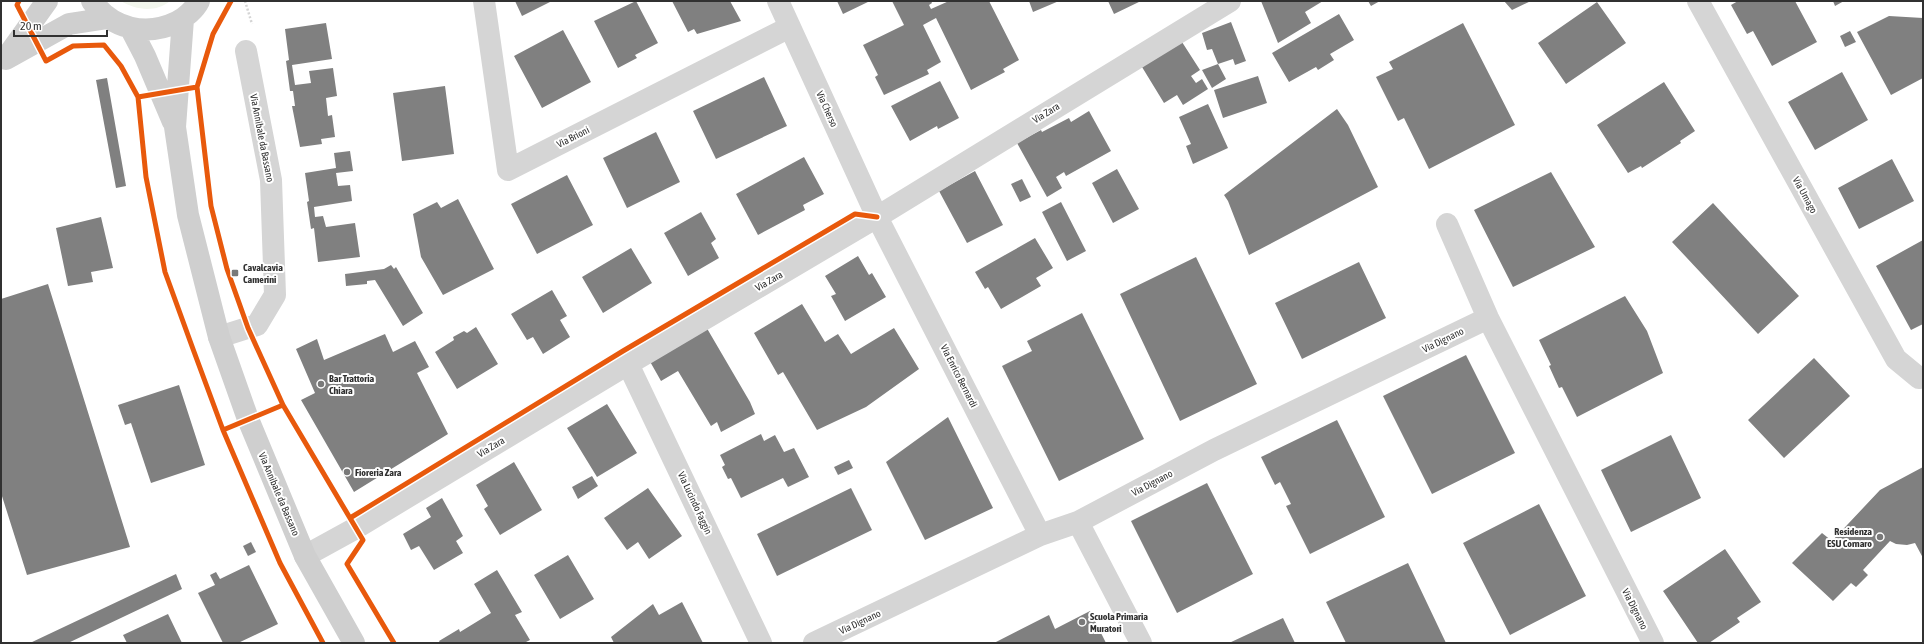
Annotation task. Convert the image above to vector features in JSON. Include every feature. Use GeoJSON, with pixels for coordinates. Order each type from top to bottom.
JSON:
{"type":"FeatureCollection","features":[{"type":"Feature","properties":{"kind":"street"},"geometry":{"type":"LineString","coordinates":[[3,62],[47,1]]}},
{"type":"Feature","properties":{"kind":"street"},"geometry":{"type":"LineString","coordinates":[[92,1],[108,18],[131,29],[149,30],[167,27],[183,19],[199,1]]}},
{"type":"Feature","properties":{"kind":"street","name":"Via Brioni"},"geometry":{"type":"LineString","coordinates":[[484,1],[508,170],[790,27]]}},
{"type":"Feature","properties":{"kind":"street","name":"Via Cherso"},"geometry":{"type":"LineString","coordinates":[[778,1],[877,218]]}},
{"type":"Feature","properties":{"kind":"street","name":"Via Zara"},"geometry":{"type":"LineString","coordinates":[[305,556],[356,528],[628,364],[877,218],[1230,1]]}},
{"type":"Feature","properties":{"kind":"street","name":"Via Umago"},"geometry":{"type":"LineString","coordinates":[[1698,1],[1896,359],[1919,378],[1923,377]]}},
{"type":"Feature","properties":{"kind":"street"},"geometry":{"type":"LineString","coordinates":[[3,62],[69,24],[108,18]]}},
{"type":"Feature","properties":{"kind":"street","name":"Via Annibale da Bassano"},"geometry":{"type":"LineString","coordinates":[[183,19],[175,127],[188,215],[219,337],[248,419],[305,556],[352,642]]}},
{"type":"Feature","properties":{"kind":"street","name":"Via Annibale da Bassano"},"geometry":{"type":"LineString","coordinates":[[131,29],[145,56],[175,127]]}},
{"type":"Feature","properties":{"kind":"street","name":"Via Annibale da Bassano"},"geometry":{"type":"LineString","coordinates":[[219,337],[256,325],[275,295],[272,180],[246,51]]}},
{"type":"Feature","properties":{"kind":"street","name":"Via Enrico Bernardi"},"geometry":{"type":"LineString","coordinates":[[877,218],[1040,536]]}},
{"type":"Feature","properties":{"kind":"street","name":"Via Dignano"},"geometry":{"type":"LineString","coordinates":[[1447,224],[1488,318],[1653,643]]}},
{"type":"Feature","properties":{"kind":"street","name":"Via Dignano"},"geometry":{"type":"LineString","coordinates":[[814,643],[1040,536],[1078,522],[1214,450],[1488,318]]}},
{"type":"Feature","properties":{"kind":"street","name":"Via Lucindo Faggin"},"geometry":{"type":"LineString","coordinates":[[628,364],[761,643]]}},
{"type":"Feature","properties":{"kind":"street"},"geometry":{"type":"LineString","coordinates":[[1078,522],[1141,643]]}},
{"type":"Feature","properties":{"kind":"shaded area"},"geometry":{"type":"Polygon","coordinates":[[[121,1],[170,1],[164,5],[152,9],[146,9],[121,1]]]}},
{"type":"Feature","properties":{"kind":"building"},"geometry":{"type":"Polygon","coordinates":[[[515,1],[552,1],[522,16],[515,1]]]}},
{"type":"Feature","properties":{"kind":"building"},"geometry":{"type":"Polygon","coordinates":[[[636,1],[658,43],[635,55],[637,58],[618,68],[594,21],[636,1]]]}},
{"type":"Feature","properties":{"kind":"building"},"geometry":{"type":"Polygon","coordinates":[[[672,1],[730,1],[741,21],[697,34],[694,29],[688,32],[672,1]]]}},
{"type":"Feature","properties":{"kind":"building"},"geometry":{"type":"Polygon","coordinates":[[[837,1],[870,1],[843,14],[837,1]]]}},
{"type":"Feature","properties":{"kind":"building"},"geometry":{"type":"Polygon","coordinates":[[[892,1],[931,1],[932,3],[929,5],[931,9],[949,1],[989,1],[1019,60],[1003,69],[1005,72],[971,90],[936,18],[923,25],[941,62],[927,70],[929,74],[884,95],[875,77],[878,75],[863,45],[904,25],[892,1]]]}},
{"type":"Feature","properties":{"kind":"building"},"geometry":{"type":"Polygon","coordinates":[[[1029,1],[1059,1],[1033,12],[1029,1]]]}},
{"type":"Feature","properties":{"kind":"building"},"geometry":{"type":"Polygon","coordinates":[[[1108,1],[1141,1],[1114,14],[1108,1]]]}},
{"type":"Feature","properties":{"kind":"building"},"geometry":{"type":"Polygon","coordinates":[[[1261,1],[1323,1],[1305,12],[1311,23],[1278,43],[1261,1]]]}},
{"type":"Feature","properties":{"kind":"building"},"geometry":{"type":"Polygon","coordinates":[[[1368,1],[1380,1],[1371,6],[1368,1]]]}},
{"type":"Feature","properties":{"kind":"building"},"geometry":{"type":"Polygon","coordinates":[[[1504,1],[1531,1],[1512,10],[1504,1]]]}},
{"type":"Feature","properties":{"kind":"building"},"geometry":{"type":"Polygon","coordinates":[[[1738,1],[1795,1],[1817,42],[1772,66],[1753,31],[1747,34],[1731,5],[1738,1]]]}},
{"type":"Feature","properties":{"kind":"building"},"geometry":{"type":"Polygon","coordinates":[[[1833,1],[1844,1],[1835,6],[1833,1]]]}},
{"type":"Feature","properties":{"kind":"building"},"geometry":{"type":"Polygon","coordinates":[[[1597,2],[1626,43],[1566,84],[1538,43],[1597,2]]]}},
{"type":"Feature","properties":{"kind":"building"},"geometry":{"type":"Polygon","coordinates":[[[1339,14],[1354,40],[1330,54],[1334,60],[1318,70],[1316,67],[1289,82],[1272,53],[1339,14]]]}},
{"type":"Feature","properties":{"kind":"building"},"geometry":{"type":"Polygon","coordinates":[[[1889,16],[1923,18],[1923,78],[1891,95],[1857,32],[1889,16]]]}},
{"type":"Feature","properties":{"kind":"building"},"geometry":{"type":"Polygon","coordinates":[[[1231,22],[1246,61],[1235,65],[1233,59],[1218,64],[1212,49],[1207,50],[1202,33],[1231,22]]]}},
{"type":"Feature","properties":{"kind":"building"},"geometry":{"type":"Polygon","coordinates":[[[326,23],[332,59],[292,65],[295,85],[311,83],[309,71],[333,68],[337,96],[326,98],[328,116],[332,115],[335,137],[321,139],[322,144],[300,147],[292,106],[295,106],[293,91],[290,91],[286,61],[289,60],[285,29],[326,23]]]}},
{"type":"Feature","properties":{"kind":"building"},"geometry":{"type":"Polygon","coordinates":[[[1463,23],[1515,125],[1429,169],[1404,118],[1398,121],[1376,77],[1393,69],[1389,62],[1463,23]]]}},
{"type":"Feature","properties":{"kind":"building"},"geometry":{"type":"Polygon","coordinates":[[[563,30],[591,82],[542,108],[514,56],[563,30]]]}},
{"type":"Feature","properties":{"kind":"building"},"geometry":{"type":"Polygon","coordinates":[[[1850,31],[1856,42],[1845,47],[1840,36],[1850,31]]]}},
{"type":"Feature","properties":{"kind":"building"},"geometry":{"type":"Polygon","coordinates":[[[1182,42],[1200,70],[1191,76],[1196,83],[1202,79],[1208,89],[1183,105],[1177,95],[1164,103],[1142,67],[1182,42]]]}},
{"type":"Feature","properties":{"kind":"building"},"geometry":{"type":"Polygon","coordinates":[[[1218,64],[1226,79],[1212,88],[1202,70],[1218,64]]]}},
{"type":"Feature","properties":{"kind":"building"},"geometry":{"type":"Polygon","coordinates":[[[1842,72],[1868,120],[1815,150],[1788,102],[1842,72]]]}},
{"type":"Feature","properties":{"kind":"building"},"geometry":{"type":"Polygon","coordinates":[[[1258,76],[1267,103],[1223,118],[1214,90],[1258,76]]]}},
{"type":"Feature","properties":{"kind":"building"},"geometry":{"type":"Polygon","coordinates":[[[764,77],[787,126],[716,159],[693,111],[764,77]]]}},
{"type":"Feature","properties":{"kind":"building"},"geometry":{"type":"Polygon","coordinates":[[[107,78],[126,186],[116,188],[96,80],[107,78]]]}},
{"type":"Feature","properties":{"kind":"building"},"geometry":{"type":"Polygon","coordinates":[[[940,81],[959,118],[938,129],[937,126],[910,141],[891,106],[940,81]]]}},
{"type":"Feature","properties":{"kind":"building"},"geometry":{"type":"Polygon","coordinates":[[[1664,82],[1695,131],[1680,141],[1681,143],[1642,168],[1641,166],[1628,173],[1597,125],[1664,82]]]}},
{"type":"Feature","properties":{"kind":"building"},"geometry":{"type":"Polygon","coordinates":[[[445,86],[454,154],[402,161],[393,93],[445,86]]]}},
{"type":"Feature","properties":{"kind":"building"},"geometry":{"type":"Polygon","coordinates":[[[1208,104],[1228,148],[1193,164],[1186,146],[1191,144],[1179,117],[1208,104]]]}},
{"type":"Feature","properties":{"kind":"building"},"geometry":{"type":"Polygon","coordinates":[[[1337,109],[1348,125],[1378,187],[1249,255],[1228,201],[1224,195],[1337,109]]]}},
{"type":"Feature","properties":{"kind":"building"},"geometry":{"type":"Polygon","coordinates":[[[1089,111],[1111,151],[1066,176],[1064,172],[1056,177],[1062,188],[1047,197],[1017,143],[1041,130],[1042,132],[1069,118],[1071,122],[1089,111]]]}},
{"type":"Feature","properties":{"kind":"building"},"geometry":{"type":"Polygon","coordinates":[[[656,132],[680,182],[627,208],[603,158],[656,132]]]}},
{"type":"Feature","properties":{"kind":"building"},"geometry":{"type":"Polygon","coordinates":[[[350,151],[353,171],[336,173],[338,186],[350,185],[352,201],[314,207],[315,217],[323,216],[326,227],[355,223],[360,257],[318,262],[314,228],[311,229],[307,202],[309,201],[305,173],[336,168],[334,153],[350,151]]]}},
{"type":"Feature","properties":{"kind":"building"},"geometry":{"type":"Polygon","coordinates":[[[804,157],[824,194],[803,205],[805,210],[758,235],[736,194],[804,157]]]}},
{"type":"Feature","properties":{"kind":"building"},"geometry":{"type":"Polygon","coordinates":[[[1892,159],[1914,201],[1859,229],[1838,188],[1892,159]]]}},
{"type":"Feature","properties":{"kind":"building"},"geometry":{"type":"Polygon","coordinates":[[[1117,169],[1139,209],[1113,223],[1092,183],[1117,169]]]}},
{"type":"Feature","properties":{"kind":"building"},"geometry":{"type":"Polygon","coordinates":[[[975,171],[1003,225],[967,243],[939,191],[975,171]]]}},
{"type":"Feature","properties":{"kind":"building"},"geometry":{"type":"Polygon","coordinates":[[[1551,172],[1595,247],[1513,287],[1474,210],[1551,172]]]}},
{"type":"Feature","properties":{"kind":"building"},"geometry":{"type":"Polygon","coordinates":[[[567,175],[593,225],[537,254],[511,204],[567,175]]]}},
{"type":"Feature","properties":{"kind":"building"},"geometry":{"type":"Polygon","coordinates":[[[1022,179],[1031,197],[1020,202],[1011,184],[1022,179]]]}},
{"type":"Feature","properties":{"kind":"building"},"geometry":{"type":"Polygon","coordinates":[[[458,199],[494,269],[443,295],[421,257],[413,214],[437,202],[441,208],[458,199]]]}},
{"type":"Feature","properties":{"kind":"building"},"geometry":{"type":"Polygon","coordinates":[[[1061,202],[1086,251],[1067,261],[1042,212],[1061,202]]]}},
{"type":"Feature","properties":{"kind":"building"},"geometry":{"type":"Polygon","coordinates":[[[1713,203],[1799,296],[1758,334],[1672,242],[1713,203]]]}},
{"type":"Feature","properties":{"kind":"building"},"geometry":{"type":"Polygon","coordinates":[[[701,212],[716,239],[711,243],[719,258],[688,276],[664,233],[701,212]]]}},
{"type":"Feature","properties":{"kind":"building"},"geometry":{"type":"Polygon","coordinates":[[[101,217],[113,268],[91,272],[93,282],[68,286],[56,228],[101,217]]]}},
{"type":"Feature","properties":{"kind":"building"},"geometry":{"type":"Polygon","coordinates":[[[1035,238],[1053,268],[1036,278],[1041,286],[1001,309],[988,287],[985,289],[975,272],[1035,238]]]}},
{"type":"Feature","properties":{"kind":"building"},"geometry":{"type":"Polygon","coordinates":[[[1923,240],[1923,324],[1911,330],[1876,266],[1923,240]]]}},
{"type":"Feature","properties":{"kind":"building"},"geometry":{"type":"Polygon","coordinates":[[[631,248],[652,283],[603,313],[582,277],[631,248]]]}},
{"type":"Feature","properties":{"kind":"building"},"geometry":{"type":"Polygon","coordinates":[[[858,256],[869,275],[872,273],[886,297],[845,321],[831,296],[836,294],[825,276],[858,256]]]}},
{"type":"Feature","properties":{"kind":"building"},"geometry":{"type":"Polygon","coordinates":[[[1196,257],[1257,384],[1180,421],[1120,294],[1196,257]]]}},
{"type":"Feature","properties":{"kind":"building"},"geometry":{"type":"Polygon","coordinates":[[[1359,262],[1386,318],[1302,359],[1275,303],[1359,262]]]}},
{"type":"Feature","properties":{"kind":"building"},"geometry":{"type":"Polygon","coordinates":[[[391,265],[394,269],[396,267],[423,313],[403,326],[375,280],[367,281],[367,284],[346,286],[345,274],[384,269],[391,265]]]}},
{"type":"Feature","properties":{"kind":"building"},"geometry":{"type":"Polygon","coordinates":[[[48,284],[130,547],[27,575],[1,493],[1,299],[48,284]]]}},
{"type":"Feature","properties":{"kind":"building"},"geometry":{"type":"Polygon","coordinates":[[[552,290],[567,316],[560,320],[570,337],[543,354],[533,337],[527,340],[511,314],[552,290]]]}},
{"type":"Feature","properties":{"kind":"building"},"geometry":{"type":"Polygon","coordinates":[[[1625,296],[1647,331],[1663,373],[1577,417],[1562,387],[1559,388],[1549,366],[1551,365],[1539,340],[1625,296]]]}},
{"type":"Feature","properties":{"kind":"building"},"geometry":{"type":"Polygon","coordinates":[[[802,304],[825,342],[838,334],[851,354],[894,328],[919,369],[866,407],[817,430],[783,372],[778,375],[754,333],[802,304]]]}},
{"type":"Feature","properties":{"kind":"building"},"geometry":{"type":"Polygon","coordinates":[[[1082,313],[1144,439],[1059,481],[1002,366],[1032,351],[1027,341],[1082,313]]]}},
{"type":"Feature","properties":{"kind":"building"},"geometry":{"type":"Polygon","coordinates":[[[705,325],[750,402],[755,414],[721,432],[717,422],[711,426],[678,371],[661,381],[648,358],[705,325]]]}},
{"type":"Feature","properties":{"kind":"building"},"geometry":{"type":"Polygon","coordinates":[[[476,327],[498,364],[457,389],[435,352],[454,340],[453,337],[464,331],[467,333],[476,327]]]}},
{"type":"Feature","properties":{"kind":"building"},"geometry":{"type":"Polygon","coordinates":[[[385,334],[393,352],[415,341],[429,367],[417,373],[448,434],[354,492],[301,400],[315,393],[296,349],[317,339],[324,360],[385,334]]]}},
{"type":"Feature","properties":{"kind":"building"},"geometry":{"type":"Polygon","coordinates":[[[1466,355],[1515,453],[1432,494],[1383,396],[1466,355]]]}},
{"type":"Feature","properties":{"kind":"building"},"geometry":{"type":"Polygon","coordinates":[[[1814,358],[1850,396],[1784,458],[1748,420],[1814,358]]]}},
{"type":"Feature","properties":{"kind":"building"},"geometry":{"type":"Polygon","coordinates":[[[179,385],[205,465],[151,483],[131,423],[125,425],[118,405],[179,385]]]}},
{"type":"Feature","properties":{"kind":"building"},"geometry":{"type":"Polygon","coordinates":[[[607,404],[637,453],[597,477],[567,428],[607,404]]]}},
{"type":"Feature","properties":{"kind":"building"},"geometry":{"type":"Polygon","coordinates":[[[948,417],[993,508],[925,540],[886,462],[948,417]]]}},
{"type":"Feature","properties":{"kind":"building"},"geometry":{"type":"Polygon","coordinates":[[[1337,420],[1385,517],[1310,554],[1286,506],[1291,504],[1280,482],[1275,485],[1261,457],[1337,420]]]}},
{"type":"Feature","properties":{"kind":"building"},"geometry":{"type":"Polygon","coordinates":[[[761,434],[764,441],[775,435],[784,452],[794,448],[809,477],[788,487],[783,478],[741,498],[731,478],[728,479],[722,467],[725,465],[720,455],[761,434]]]}},
{"type":"Feature","properties":{"kind":"building"},"geometry":{"type":"Polygon","coordinates":[[[1671,435],[1701,498],[1631,532],[1601,470],[1671,435]]]}},
{"type":"Feature","properties":{"kind":"building"},"geometry":{"type":"Polygon","coordinates":[[[849,460],[853,468],[838,475],[834,467],[849,460]]]}},
{"type":"Feature","properties":{"kind":"building"},"geometry":{"type":"Polygon","coordinates":[[[514,462],[542,510],[500,535],[484,509],[488,506],[476,485],[514,462]]]}},
{"type":"Feature","properties":{"kind":"building","name":"Residenza ESU Cornaro"},"geometry":{"type":"Polygon","coordinates":[[[1923,467],[1923,558],[1915,543],[1907,545],[1896,544],[1890,541],[1863,570],[1868,575],[1856,587],[1851,583],[1833,601],[1792,563],[1822,533],[1832,541],[1880,490],[1923,467]]]}},
{"type":"Feature","properties":{"kind":"building"},"geometry":{"type":"Polygon","coordinates":[[[592,476],[598,486],[578,499],[572,487],[592,476]]]}},
{"type":"Feature","properties":{"kind":"building"},"geometry":{"type":"Polygon","coordinates":[[[1207,483],[1253,574],[1177,613],[1131,521],[1207,483]]]}},
{"type":"Feature","properties":{"kind":"building"},"geometry":{"type":"Polygon","coordinates":[[[648,488],[682,536],[649,559],[638,542],[627,550],[604,518],[648,488]]]}},
{"type":"Feature","properties":{"kind":"building"},"geometry":{"type":"Polygon","coordinates":[[[851,488],[872,530],[777,576],[757,534],[851,488]]]}},
{"type":"Feature","properties":{"kind":"building"},"geometry":{"type":"Polygon","coordinates":[[[442,498],[463,536],[456,541],[463,553],[434,570],[419,546],[411,550],[403,534],[431,517],[426,508],[442,498]]]}},
{"type":"Feature","properties":{"kind":"building"},"geometry":{"type":"Polygon","coordinates":[[[1539,504],[1586,596],[1510,635],[1463,543],[1539,504]]]}},
{"type":"Feature","properties":{"kind":"building"},"geometry":{"type":"Polygon","coordinates":[[[251,542],[256,552],[248,556],[243,546],[251,542]]]}},
{"type":"Feature","properties":{"kind":"building"},"geometry":{"type":"Polygon","coordinates":[[[1725,549],[1761,602],[1737,618],[1740,622],[1709,643],[1698,643],[1663,591],[1725,549]]]}},
{"type":"Feature","properties":{"kind":"building"},"geometry":{"type":"Polygon","coordinates":[[[568,555],[594,599],[560,619],[534,575],[568,555]]]}},
{"type":"Feature","properties":{"kind":"building"},"geometry":{"type":"Polygon","coordinates":[[[1408,563],[1446,643],[1346,643],[1326,602],[1408,563]]]}},
{"type":"Feature","properties":{"kind":"building"},"geometry":{"type":"Polygon","coordinates":[[[249,565],[278,624],[238,643],[223,643],[198,593],[215,585],[210,575],[216,572],[220,579],[249,565]]]}},
{"type":"Feature","properties":{"kind":"building"},"geometry":{"type":"Polygon","coordinates":[[[497,570],[522,612],[515,615],[530,640],[524,643],[440,643],[439,641],[459,629],[460,632],[491,613],[474,584],[497,570]]]}},
{"type":"Feature","properties":{"kind":"building"},"geometry":{"type":"Polygon","coordinates":[[[176,574],[182,589],[104,626],[68,643],[30,643],[176,574]]]}},
{"type":"Feature","properties":{"kind":"building"},"geometry":{"type":"Polygon","coordinates":[[[682,602],[703,643],[614,643],[611,637],[653,604],[659,615],[682,602]]]}},
{"type":"Feature","properties":{"kind":"building","name":"Scuola Primaria Muratori"},"geometry":{"type":"Polygon","coordinates":[[[1090,611],[1106,643],[994,643],[1049,615],[1055,629],[1090,611]]]}},
{"type":"Feature","properties":{"kind":"building"},"geometry":{"type":"Polygon","coordinates":[[[168,614],[182,643],[127,643],[123,635],[168,614]]]}},
{"type":"Feature","properties":{"kind":"building"},"geometry":{"type":"Polygon","coordinates":[[[1283,618],[1295,643],[1229,643],[1283,618]]]}},
{"type":"Feature","properties":{"kind":"cycle path"},"geometry":{"type":"LineString","coordinates":[[19,1],[17,5],[46,61],[73,46],[104,45],[121,66],[138,97],[146,177],[165,272],[223,430],[280,563],[323,643]]}},
{"type":"Feature","properties":{"kind":"cycle path"},"geometry":{"type":"LineString","coordinates":[[231,1],[213,34],[197,87],[211,206],[227,269],[248,328],[283,405],[363,540],[347,564],[394,643]]}},
{"type":"Feature","properties":{"kind":"cycle path"},"geometry":{"type":"LineString","coordinates":[[138,97],[197,87]]}},
{"type":"Feature","properties":{"kind":"cycle path"},"geometry":{"type":"LineString","coordinates":[[350,518],[623,351],[855,214],[877,217]]}},
{"type":"Feature","properties":{"kind":"cycle path"},"geometry":{"type":"LineString","coordinates":[[223,430],[283,405]]}},
{"type":"Feature","properties":{"kind":"place","name":"Cavalcavia Camerini"},"geometry":{"type":"Point","coordinates":[235,273]}},
{"type":"Feature","properties":{"kind":"place","name":"Bar Trattoria Chiara"},"geometry":{"type":"Point","coordinates":[321,384]}},
{"type":"Feature","properties":{"kind":"place","name":"Fioreria Zara"},"geometry":{"type":"Point","coordinates":[347,472]}},
{"type":"Feature","properties":{"kind":"place","name":"Residenza ESU Cornaro"},"geometry":{"type":"Point","coordinates":[1880,537]}},
{"type":"Feature","properties":{"kind":"place","name":"Scuola Primaria Muratori"},"geometry":{"type":"Point","coordinates":[1082,622]}}]}
